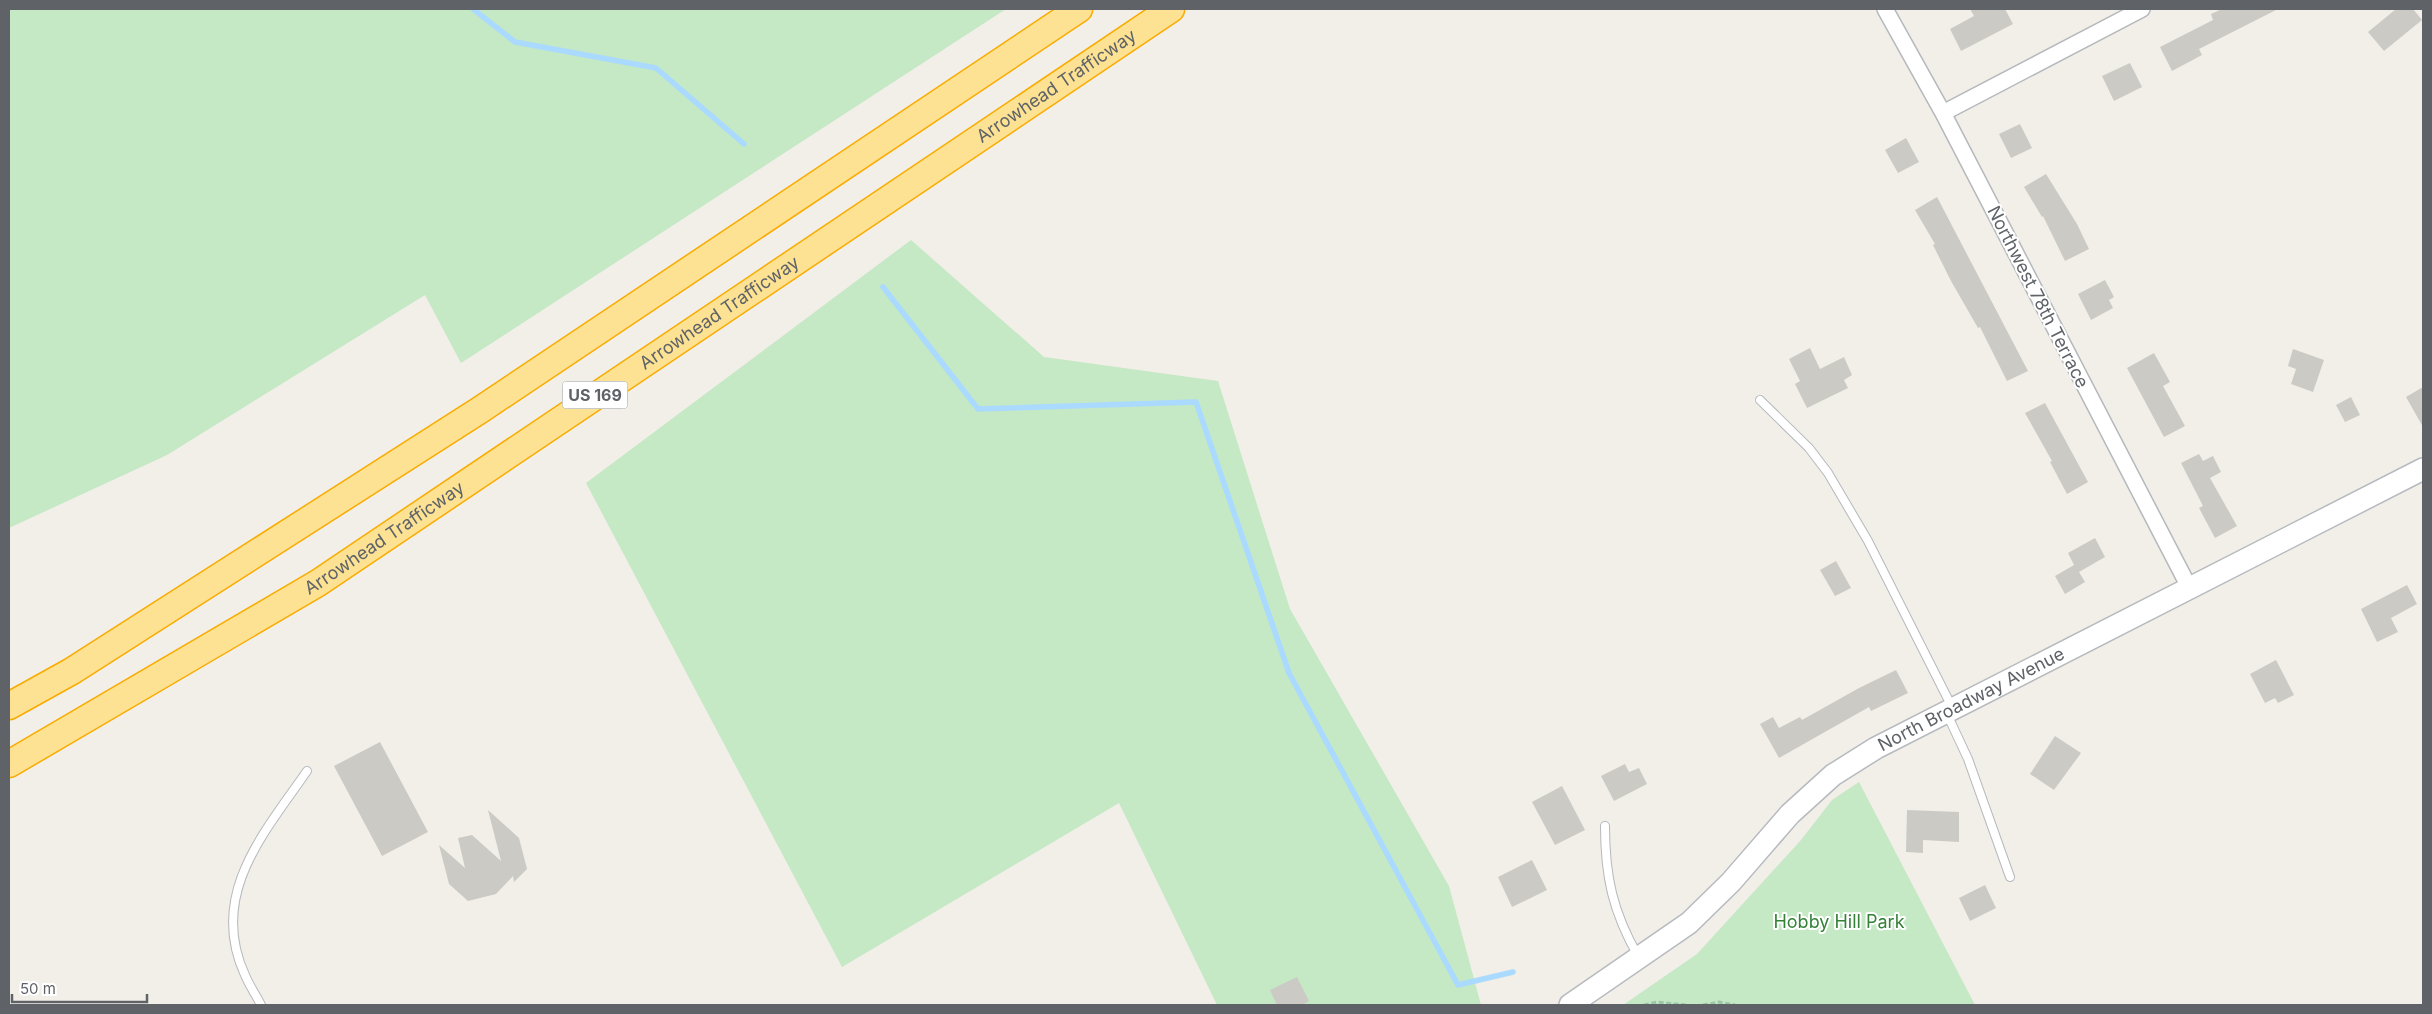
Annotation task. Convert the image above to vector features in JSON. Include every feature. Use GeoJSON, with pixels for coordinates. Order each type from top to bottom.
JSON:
{"type":"FeatureCollection","features":[{"type":"Feature","properties":{"kind":"highway","name":"US 169"},"geometry":{"type":"LineString","coordinates":[[9,706],[80,666],[480,410],[1079,9]]}},
{"type":"Feature","properties":{"kind":"highway","name":"Arrowhead Trafficway"},"geometry":{"type":"LineString","coordinates":[[9,764],[318,583],[1171,9]]}},
{"type":"Feature","properties":{"kind":"street","name":"Northwest 78th Terrace"},"geometry":{"type":"LineString","coordinates":[[1885,9],[1943,113],[2189,587]]}},
{"type":"Feature","properties":{"kind":"street"},"geometry":{"type":"LineString","coordinates":[[1943,113],[2142,9]]}},
{"type":"Feature","properties":{"kind":"street","name":"North Broadway Avenue"},"geometry":{"type":"LineString","coordinates":[[1570,1005],[1690,923],[1731,882],[1790,814],[1833,775],[1876,748],[2423,469]]}},
{"type":"Feature","properties":{"kind":"lane"},"geometry":{"type":"LineString","coordinates":[[1760,400],[1809,448],[1828,473],[1868,540],[1950,710],[2010,877]]}},
{"type":"Feature","properties":{"kind":"lane"},"geometry":{"type":"LineString","coordinates":[[261,1005],[244,974],[236,948],[233,923],[234,895],[249,855],[307,771]]}},
{"type":"Feature","properties":{"kind":"lane"},"geometry":{"type":"LineString","coordinates":[[1605,826],[1605,862],[1610,887],[1624,931],[1639,958]]}},
{"type":"Feature","properties":{"kind":"path"},"geometry":{"type":"LineString","coordinates":[[1644,1005],[1657,1002],[1686,1005]]}},
{"type":"Feature","properties":{"kind":"path"},"geometry":{"type":"LineString","coordinates":[[1703,1005],[1719,1002],[1735,1005]]}},
{"type":"Feature","properties":{"kind":"green space"},"geometry":{"type":"Polygon","coordinates":[[[9,9],[1006,9],[461,363],[425,295],[167,455],[9,528],[9,9]]]}},
{"type":"Feature","properties":{"kind":"green space"},"geometry":{"type":"Polygon","coordinates":[[[911,240],[1044,357],[1218,381],[1290,609],[1449,886],[1481,1005],[1217,1005],[1119,803],[842,967],[586,483],[911,240]]]}},
{"type":"Feature","properties":{"kind":"green space","name":"Hobby Hill Park"},"geometry":{"type":"Polygon","coordinates":[[[1859,782],[1975,1005],[1623,1005],[1697,954],[1801,840],[1832,800],[1859,782]]]}},
{"type":"Feature","properties":{"kind":"building"},"geometry":{"type":"Polygon","coordinates":[[[1970,9],[2005,9],[2013,24],[1961,51],[1950,29],[1974,16],[1970,9]]]}},
{"type":"Feature","properties":{"kind":"building"},"geometry":{"type":"Polygon","coordinates":[[[2222,9],[2278,9],[2199,49],[2202,55],[2172,71],[2160,47],[2213,20],[2211,14],[2222,9]]]}},
{"type":"Feature","properties":{"kind":"building"},"geometry":{"type":"Polygon","coordinates":[[[2396,9],[2413,9],[2422,20],[2384,51],[2368,32],[2396,9]]]}},
{"type":"Feature","properties":{"kind":"building"},"geometry":{"type":"Polygon","coordinates":[[[2130,63],[2142,87],[2114,101],[2102,76],[2130,63]]]}},
{"type":"Feature","properties":{"kind":"building"},"geometry":{"type":"Polygon","coordinates":[[[2020,124],[2032,148],[2011,158],[1999,134],[2020,124]]]}},
{"type":"Feature","properties":{"kind":"building"},"geometry":{"type":"Polygon","coordinates":[[[1906,138],[1919,162],[1898,173],[1885,150],[1906,138]]]}},
{"type":"Feature","properties":{"kind":"building"},"geometry":{"type":"Polygon","coordinates":[[[2046,174],[2077,224],[2089,249],[2065,261],[2043,216],[2024,187],[2046,174]]]}},
{"type":"Feature","properties":{"kind":"building"},"geometry":{"type":"Polygon","coordinates":[[[1937,197],[2028,371],[2007,381],[1980,327],[1978,328],[1951,281],[1933,245],[1935,244],[1915,210],[1937,197]]]}},
{"type":"Feature","properties":{"kind":"building"},"geometry":{"type":"Polygon","coordinates":[[[2105,280],[2114,297],[2109,300],[2113,308],[2091,320],[2078,294],[2105,280]]]}},
{"type":"Feature","properties":{"kind":"building"},"geometry":{"type":"Polygon","coordinates":[[[1810,348],[1820,369],[1844,357],[1852,375],[1844,380],[1848,388],[1807,408],[1795,384],[1800,381],[1789,359],[1810,348]]]}},
{"type":"Feature","properties":{"kind":"building"},"geometry":{"type":"Polygon","coordinates":[[[2293,349],[2324,360],[2313,392],[2291,384],[2296,369],[2288,366],[2293,349]]]}},
{"type":"Feature","properties":{"kind":"building"},"geometry":{"type":"Polygon","coordinates":[[[2154,353],[2170,382],[2163,386],[2185,426],[2164,437],[2127,368],[2154,353]]]}},
{"type":"Feature","properties":{"kind":"building"},"geometry":{"type":"Polygon","coordinates":[[[2423,387],[2423,427],[2406,397],[2423,387]]]}},
{"type":"Feature","properties":{"kind":"building"},"geometry":{"type":"Polygon","coordinates":[[[2351,397],[2360,415],[2345,422],[2336,405],[2351,397]]]}},
{"type":"Feature","properties":{"kind":"building"},"geometry":{"type":"Polygon","coordinates":[[[2045,403],[2088,482],[2067,494],[2050,462],[2052,461],[2025,413],[2045,403]]]}},
{"type":"Feature","properties":{"kind":"building"},"geometry":{"type":"Polygon","coordinates":[[[2199,454],[2203,461],[2213,456],[2221,472],[2210,478],[2237,526],[2215,538],[2199,508],[2203,506],[2181,463],[2199,454]]]}},
{"type":"Feature","properties":{"kind":"building"},"geometry":{"type":"Polygon","coordinates":[[[2095,538],[2105,557],[2079,572],[2085,582],[2065,594],[2055,576],[2074,565],[2068,553],[2095,538]]]}},
{"type":"Feature","properties":{"kind":"building"},"geometry":{"type":"Polygon","coordinates":[[[1836,561],[1851,588],[1835,596],[1820,570],[1836,561]]]}},
{"type":"Feature","properties":{"kind":"building"},"geometry":{"type":"Polygon","coordinates":[[[2407,585],[2417,604],[2391,618],[2398,632],[2377,642],[2361,609],[2407,585]]]}},
{"type":"Feature","properties":{"kind":"building"},"geometry":{"type":"Polygon","coordinates":[[[2276,660],[2294,695],[2278,703],[2275,698],[2265,703],[2250,674],[2276,660]]]}},
{"type":"Feature","properties":{"kind":"building"},"geometry":{"type":"Polygon","coordinates":[[[1896,670],[1908,693],[1871,711],[1869,707],[1779,758],[1760,724],[1773,717],[1779,728],[1800,717],[1802,720],[1896,670]]]}},
{"type":"Feature","properties":{"kind":"building"},"geometry":{"type":"Polygon","coordinates":[[[2055,736],[2081,753],[2054,790],[2030,774],[2055,736]]]}},
{"type":"Feature","properties":{"kind":"building"},"geometry":{"type":"Polygon","coordinates":[[[380,742],[428,832],[382,856],[334,766],[380,742]]]}},
{"type":"Feature","properties":{"kind":"building"},"geometry":{"type":"Polygon","coordinates":[[[1625,764],[1629,772],[1639,768],[1647,784],[1614,801],[1601,776],[1625,764]]]}},
{"type":"Feature","properties":{"kind":"building"},"geometry":{"type":"Polygon","coordinates":[[[1562,786],[1585,830],[1555,845],[1532,802],[1562,786]]]}},
{"type":"Feature","properties":{"kind":"building"},"geometry":{"type":"Polygon","coordinates":[[[488,810],[519,838],[527,869],[514,882],[513,876],[496,894],[468,901],[449,884],[439,845],[465,868],[458,838],[472,835],[501,861],[488,810]]]}},
{"type":"Feature","properties":{"kind":"building"},"geometry":{"type":"Polygon","coordinates":[[[1907,810],[1959,812],[1959,842],[1923,840],[1923,853],[1906,852],[1907,810]]]}},
{"type":"Feature","properties":{"kind":"building"},"geometry":{"type":"Polygon","coordinates":[[[1532,860],[1547,890],[1512,907],[1498,877],[1532,860]]]}},
{"type":"Feature","properties":{"kind":"building"},"geometry":{"type":"Polygon","coordinates":[[[1985,885],[1996,908],[1970,921],[1959,898],[1985,885]]]}},
{"type":"Feature","properties":{"kind":"building"},"geometry":{"type":"Polygon","coordinates":[[[1297,977],[1309,1001],[1302,1005],[1277,1005],[1270,990],[1297,977]]]}},
{"type":"Feature","properties":{"kind":"waterway"},"geometry":{"type":"LineString","coordinates":[[473,9],[515,42],[656,68],[744,144]]}},
{"type":"Feature","properties":{"kind":"waterway"},"geometry":{"type":"LineString","coordinates":[[883,287],[978,409],[1196,402],[1289,673],[1458,985],[1513,972]]}}]}
